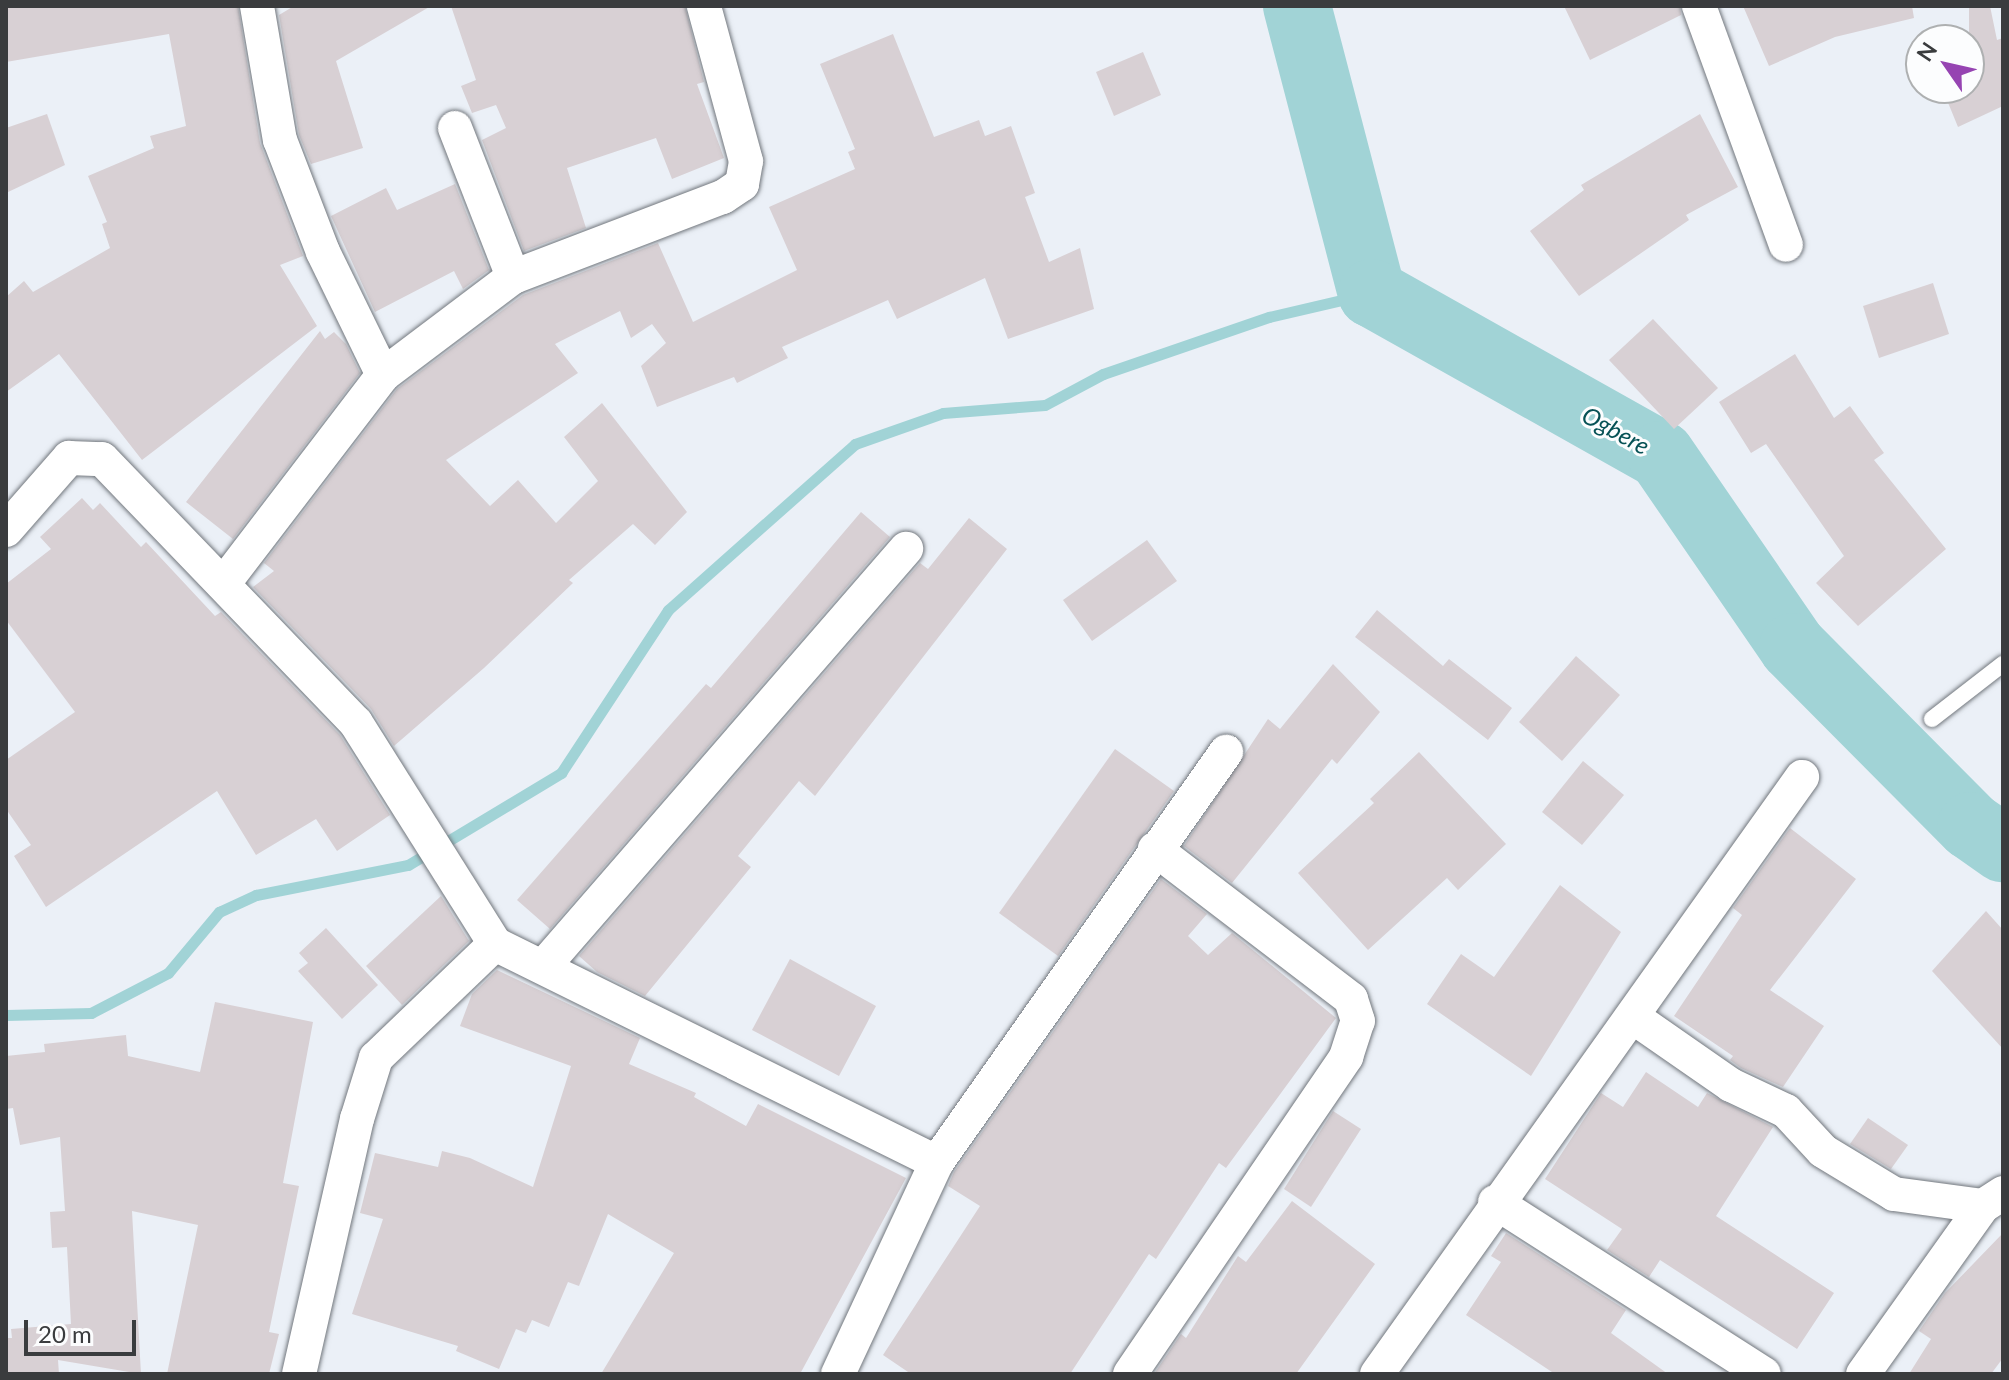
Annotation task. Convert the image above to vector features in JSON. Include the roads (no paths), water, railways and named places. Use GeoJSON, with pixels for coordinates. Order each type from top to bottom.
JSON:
{"type":"FeatureCollection","features":[{"type":"Feature","properties":{"kind":"street"},"geometry":{"type":"LineString","coordinates":[[257,6],[280,140],[323,252],[383,375]]}},
{"type":"Feature","properties":{"kind":"street"},"geometry":{"type":"LineString","coordinates":[[224,583],[383,375],[513,277],[723,197],[742,184],[746,161],[704,6]]}},
{"type":"Feature","properties":{"kind":"street"},"geometry":{"type":"LineString","coordinates":[[1699,6],[1786,245]]}},
{"type":"Feature","properties":{"kind":"street"},"geometry":{"type":"LineString","coordinates":[[455,128],[513,277]]}},
{"type":"Feature","properties":{"kind":"street"},"geometry":{"type":"LineString","coordinates":[[6,530],[69,458],[102,459],[356,723],[495,944],[937,1162]]}},
{"type":"Feature","properties":{"kind":"street"},"geometry":{"type":"LineString","coordinates":[[543,967],[906,549]]}},
{"type":"Feature","properties":{"kind":"street"},"geometry":{"type":"LineString","coordinates":[[838,1374],[937,1162],[1226,752]]}},
{"type":"Feature","properties":{"kind":"street"},"geometry":{"type":"LineString","coordinates":[[1377,1374],[1495,1202],[1633,1017],[1802,777]]}},
{"type":"Feature","properties":{"kind":"street"},"geometry":{"type":"LineString","coordinates":[[1130,1374],[1346,1057],[1358,1021],[1351,999],[1155,849]]}},
{"type":"Feature","properties":{"kind":"street"},"geometry":{"type":"LineString","coordinates":[[299,1374],[357,1119],[376,1058],[495,944]]}},
{"type":"Feature","properties":{"kind":"street"},"geometry":{"type":"LineString","coordinates":[[1633,1017],[1731,1085],[1786,1111],[1823,1151],[1894,1194],[1993,1200]]}},
{"type":"Feature","properties":{"kind":"street"},"geometry":{"type":"LineString","coordinates":[[1863,1374],[1993,1200]]}},
{"type":"Feature","properties":{"kind":"street"},"geometry":{"type":"LineString","coordinates":[[1495,1202],[1764,1374]]}},
{"type":"Feature","properties":{"kind":"lane"},"geometry":{"type":"LineString","coordinates":[[1932,719],[2003,664]]}},
{"type":"Feature","properties":{"kind":"waterway","name":"Ogbere"},"geometry":{"type":"LineString","coordinates":[[1297,6],[1372,293],[1661,455],[1793,647],[1971,826],[2003,848]]}},
{"type":"Feature","properties":{"kind":"waterway"},"geometry":{"type":"LineString","coordinates":[[6,1015],[91,1013],[168,973],[219,912],[256,895],[408,865],[561,773],[668,610],[855,444],[943,413],[1045,405],[1103,374],[1269,317],[1372,293]]}}]}
